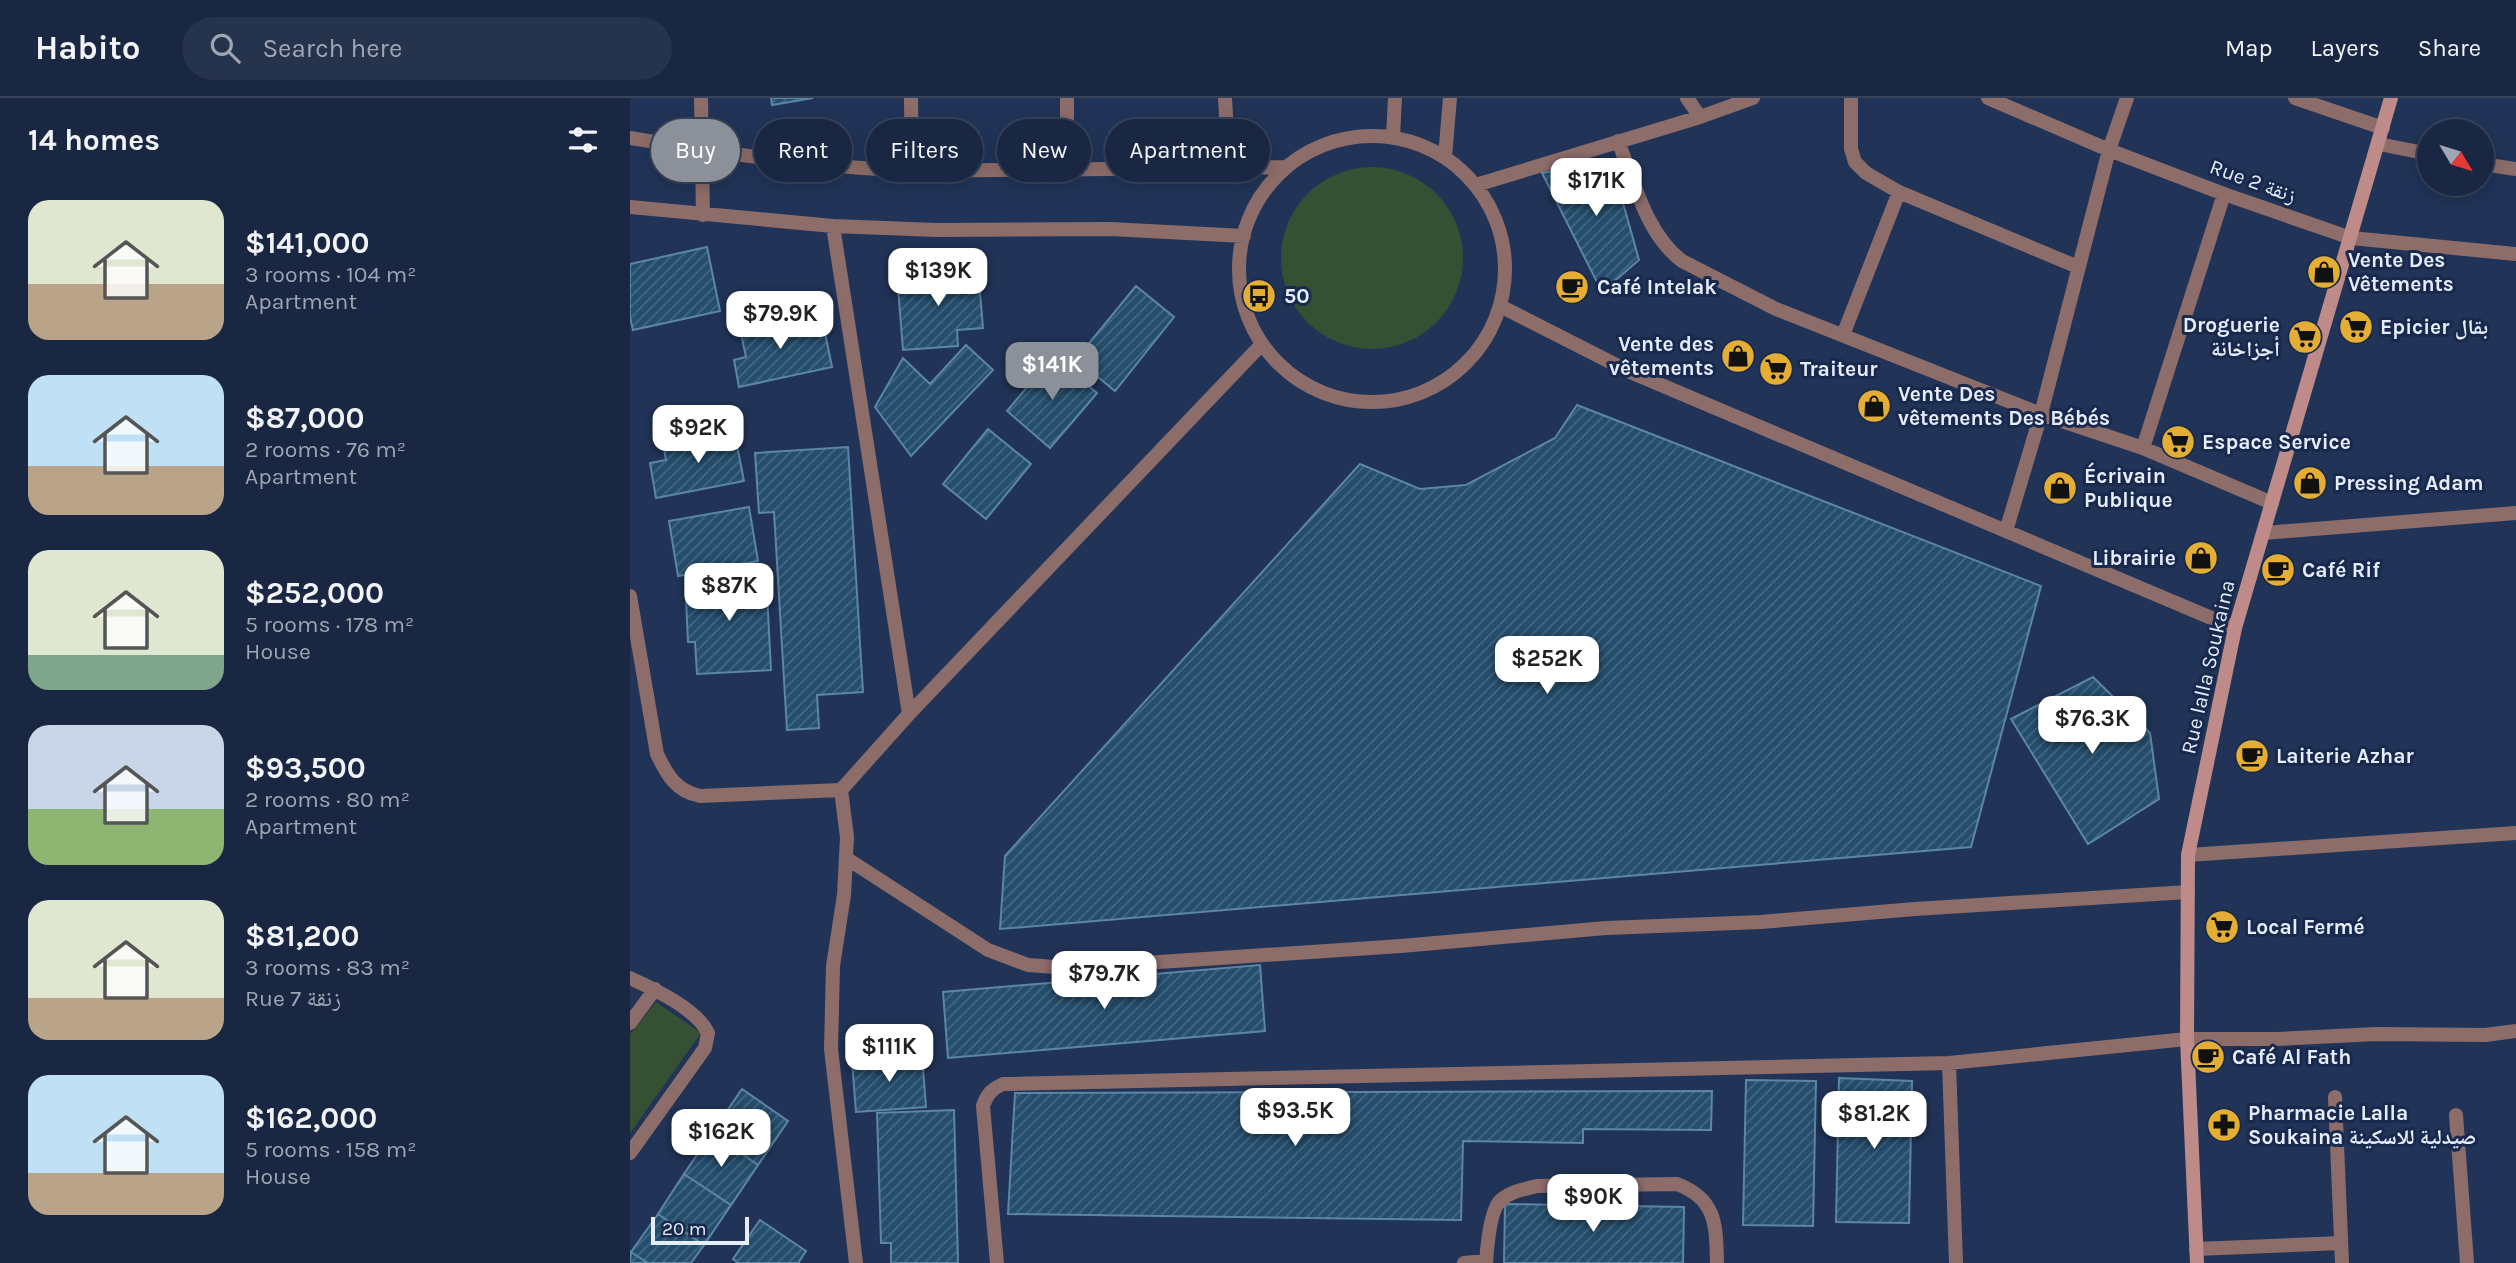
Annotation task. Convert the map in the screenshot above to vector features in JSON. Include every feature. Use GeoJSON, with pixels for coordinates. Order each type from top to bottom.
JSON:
{"type":"FeatureCollection","features":[{"type":"Feature","properties":{"kind":"street"},"geometry":{"type":"LineString","coordinates":[[702,98],[702,119]]}},
{"type":"Feature","properties":{"kind":"street"},"geometry":{"type":"LineString","coordinates":[[911,98],[911,119]]}},
{"type":"Feature","properties":{"kind":"street"},"geometry":{"type":"LineString","coordinates":[[1067,98],[1067,119]]}},
{"type":"Feature","properties":{"kind":"street"},"geometry":{"type":"LineString","coordinates":[[1226,98],[1227,119]]}},
{"type":"Feature","properties":{"kind":"street"},"geometry":{"type":"LineString","coordinates":[[1393,137],[1395,98]]}},
{"type":"Feature","properties":{"kind":"street"},"geometry":{"type":"LineString","coordinates":[[1445,157],[1450,98]]}},
{"type":"Feature","properties":{"kind":"street"},"geometry":{"type":"LineString","coordinates":[[1687,98],[1700,117]]}},
{"type":"Feature","properties":{"kind":"street"},"geometry":{"type":"LineString","coordinates":[[1476,185],[1700,117],[1753,98]]}},
{"type":"Feature","properties":{"kind":"street"},"geometry":{"type":"LineString","coordinates":[[1852,98],[1852,156],[1867,173],[1899,192],[2078,267]]}},
{"type":"Feature","properties":{"kind":"street","name":"Rue 2 زنقة"},"geometry":{"type":"LineString","coordinates":[[1988,98],[2109,150],[2351,239],[2516,254]]}},
{"type":"Feature","properties":{"kind":"street"},"geometry":{"type":"LineString","coordinates":[[2006,531],[2041,414],[2109,150],[2127,98]]}},
{"type":"Feature","properties":{"kind":"street"},"geometry":{"type":"LineString","coordinates":[[2295,98],[2383,128]]}},
{"type":"Feature","properties":{"kind":"street","name":"Rue lalla Soukaina"},"geometry":{"type":"LineString","coordinates":[[2197,1256],[2187,1039],[2189,855],[2235,628],[2391,98]]}},
{"type":"Feature","properties":{"kind":"street"},"geometry":{"type":"LineString","coordinates":[[1365,136],[1393,137],[1426,147],[1445,157],[1476,185],[1497,222],[1502,242],[1505,264],[1500,306],[1481,344],[1468,361],[1433,386],[1392,400],[1350,400],[1329,394],[1291,374],[1262,344],[1246,310],[1241,291],[1239,273],[1244,236],[1250,216],[1260,198],[1287,167],[1323,145],[1343,139],[1365,136]]}},
{"type":"Feature","properties":{"kind":"street"},"geometry":{"type":"LineString","coordinates":[[630,138],[651,141]]}},
{"type":"Feature","properties":{"kind":"street"},"geometry":{"type":"LineString","coordinates":[[1618,141],[1652,225],[1669,251],[1682,261],[1776,309],[2041,414],[2143,448],[2272,503]]}},
{"type":"Feature","properties":{"kind":"street"},"geometry":{"type":"LineString","coordinates":[[2379,144],[2417,152]]}},
{"type":"Feature","properties":{"kind":"street"},"geometry":{"type":"LineString","coordinates":[[740,154],[866,169]]}},
{"type":"Feature","properties":{"kind":"street"},"geometry":{"type":"LineString","coordinates":[[2494,166],[2516,169]]}},
{"type":"Feature","properties":{"kind":"street"},"geometry":{"type":"LineString","coordinates":[[1270,167],[1287,167]]}},
{"type":"Feature","properties":{"kind":"street"},"geometry":{"type":"LineString","coordinates":[[703,182],[704,215]]}},
{"type":"Feature","properties":{"kind":"street"},"geometry":{"type":"LineString","coordinates":[[1843,335],[1899,192]]}},
{"type":"Feature","properties":{"kind":"street"},"geometry":{"type":"LineString","coordinates":[[2143,448],[2224,194]]}},
{"type":"Feature","properties":{"kind":"street"},"geometry":{"type":"LineString","coordinates":[[630,207],[833,226],[936,230],[1110,229],[1244,236]]}},
{"type":"Feature","properties":{"kind":"street"},"geometry":{"type":"LineString","coordinates":[[833,226],[909,715]]}},
{"type":"Feature","properties":{"kind":"street"},"geometry":{"type":"LineString","coordinates":[[1500,306],[1628,371],[2235,628]]}},
{"type":"Feature","properties":{"kind":"street"},"geometry":{"type":"LineString","coordinates":[[630,596],[657,754],[668,776],[680,789],[701,796],[841,790],[1262,344]]}},
{"type":"Feature","properties":{"kind":"street"},"geometry":{"type":"LineString","coordinates":[[2264,533],[2516,513]]}},
{"type":"Feature","properties":{"kind":"street"},"geometry":{"type":"LineString","coordinates":[[841,790],[847,837],[844,895],[833,966],[831,1049],[856,1263]]}},
{"type":"Feature","properties":{"kind":"street"},"geometry":{"type":"LineString","coordinates":[[2189,855],[2516,833]]}},
{"type":"Feature","properties":{"kind":"street"},"geometry":{"type":"LineString","coordinates":[[846,858],[988,950],[1028,965],[1069,968],[1401,946],[1606,928],[1762,922],[2188,892]]}},
{"type":"Feature","properties":{"kind":"street"},"geometry":{"type":"LineString","coordinates":[[630,978],[655,989],[698,1018],[708,1033],[708,1041],[630,1153]]}},
{"type":"Feature","properties":{"kind":"street"},"geometry":{"type":"LineString","coordinates":[[630,1023],[655,989]]}},
{"type":"Feature","properties":{"kind":"street"},"geometry":{"type":"LineString","coordinates":[[997,1263],[983,1107],[993,1089],[1003,1084],[1950,1063],[2187,1039],[2276,1039],[2376,1034],[2485,1035],[2516,1031]]}},
{"type":"Feature","properties":{"kind":"street"},"geometry":{"type":"LineString","coordinates":[[1950,1063],[1956,1263]]}},
{"type":"Feature","properties":{"kind":"street"},"geometry":{"type":"LineString","coordinates":[[2335,1097],[2342,1263]]}},
{"type":"Feature","properties":{"kind":"street"},"geometry":{"type":"LineString","coordinates":[[2456,1115],[2467,1263]]}},
{"type":"Feature","properties":{"kind":"street"},"geometry":{"type":"LineString","coordinates":[[1464,1263],[1486,1262],[1493,1216],[1499,1201],[1518,1190],[1537,1186],[1678,1184],[1695,1190],[1710,1209],[1717,1235],[1717,1263]]}},
{"type":"Feature","properties":{"kind":"street"},"geometry":{"type":"LineString","coordinates":[[2197,1256],[2341,1243]]}},
{"type":"Feature","properties":{"kind":"green space"},"geometry":{"type":"Polygon","coordinates":[[[1372,167],[1407,174],[1436,194],[1456,223],[1463,258],[1456,293],[1436,322],[1407,342],[1372,349],[1337,342],[1308,322],[1288,293],[1281,258],[1288,223],[1308,194],[1337,174],[1372,167]]]}},
{"type":"Feature","properties":{"kind":"green space"},"geometry":{"type":"Polygon","coordinates":[[[656,1002],[701,1033],[630,1133],[630,1034],[656,1002]]]}},
{"type":"Feature","properties":{"kind":"building"},"geometry":{"type":"Polygon","coordinates":[[[771,98],[813,98],[772,105],[771,98]]]}},
{"type":"Feature","properties":{"kind":"building"},"geometry":{"type":"Polygon","coordinates":[[[1611,160],[1639,260],[1602,292],[1542,173],[1611,160]]]}},
{"type":"Feature","properties":{"kind":"building"},"geometry":{"type":"Polygon","coordinates":[[[707,247],[720,311],[633,330],[630,317],[630,264],[707,247]]]}},
{"type":"Feature","properties":{"kind":"building"},"geometry":{"type":"Polygon","coordinates":[[[978,269],[983,328],[957,330],[958,346],[903,350],[897,275],[978,269]]]}},
{"type":"Feature","properties":{"kind":"building"},"geometry":{"type":"Polygon","coordinates":[[[1136,286],[1174,317],[1115,391],[1076,359],[1136,286]]]}},
{"type":"Feature","properties":{"kind":"building"},"geometry":{"type":"Polygon","coordinates":[[[782,315],[785,331],[823,323],[832,367],[739,387],[734,360],[746,357],[739,324],[782,315]]]}},
{"type":"Feature","properties":{"kind":"building"},"geometry":{"type":"Polygon","coordinates":[[[966,345],[993,370],[911,456],[875,407],[903,358],[930,384],[966,345]]]}},
{"type":"Feature","properties":{"kind":"building"},"geometry":{"type":"Polygon","coordinates":[[[1053,356],[1097,393],[1050,448],[1007,411],[1053,356]]]}},
{"type":"Feature","properties":{"kind":"building"},"geometry":{"type":"Polygon","coordinates":[[[1577,405],[2041,586],[1971,847],[1000,929],[1005,856],[1360,464],[1420,489],[1466,485],[1555,438],[1577,405]]]}},
{"type":"Feature","properties":{"kind":"building"},"geometry":{"type":"Polygon","coordinates":[[[988,429],[1031,464],[986,519],[943,484],[988,429]]]}},
{"type":"Feature","properties":{"kind":"building"},"geometry":{"type":"Polygon","coordinates":[[[734,430],[744,481],[656,498],[650,463],[666,460],[663,443],[734,430]]]}},
{"type":"Feature","properties":{"kind":"building"},"geometry":{"type":"Polygon","coordinates":[[[848,447],[863,692],[817,695],[819,728],[787,730],[774,512],[759,513],[755,453],[848,447]]]}},
{"type":"Feature","properties":{"kind":"building"},"geometry":{"type":"Polygon","coordinates":[[[749,507],[758,561],[678,576],[669,521],[749,507]]]}},
{"type":"Feature","properties":{"kind":"building"},"geometry":{"type":"Polygon","coordinates":[[[766,574],[771,670],[697,674],[695,642],[688,642],[685,579],[766,574]]]}},
{"type":"Feature","properties":{"kind":"building"},"geometry":{"type":"Polygon","coordinates":[[[2093,677],[2150,733],[2159,799],[2088,844],[2011,719],[2093,677]]]}},
{"type":"Feature","properties":{"kind":"building"},"geometry":{"type":"Polygon","coordinates":[[[1260,965],[1265,1031],[948,1058],[943,992],[1260,965]]]}},
{"type":"Feature","properties":{"kind":"building"},"geometry":{"type":"Polygon","coordinates":[[[922,1055],[926,1107],[856,1112],[852,1061],[922,1055]]]}},
{"type":"Feature","properties":{"kind":"building"},"geometry":{"type":"Polygon","coordinates":[[[1839,1078],[1912,1081],[1909,1223],[1836,1222],[1839,1078]]]}},
{"type":"Feature","properties":{"kind":"building"},"geometry":{"type":"Polygon","coordinates":[[[1746,1080],[1816,1081],[1813,1226],[1743,1225],[1746,1080]]]}},
{"type":"Feature","properties":{"kind":"building"},"geometry":{"type":"Polygon","coordinates":[[[742,1089],[788,1121],[758,1165],[712,1133],[742,1089]]]}},
{"type":"Feature","properties":{"kind":"building"},"geometry":{"type":"Polygon","coordinates":[[[1712,1091],[1711,1130],[1583,1129],[1583,1143],[1463,1141],[1461,1220],[1008,1214],[1015,1093],[1712,1091]]]}},
{"type":"Feature","properties":{"kind":"building"},"geometry":{"type":"Polygon","coordinates":[[[954,1110],[958,1263],[891,1263],[891,1243],[881,1243],[877,1113],[954,1110]]]}},
{"type":"Feature","properties":{"kind":"building"},"geometry":{"type":"Polygon","coordinates":[[[712,1133],[758,1165],[731,1205],[684,1174],[712,1133]]]}},
{"type":"Feature","properties":{"kind":"building"},"geometry":{"type":"Polygon","coordinates":[[[684,1174],[731,1205],[704,1245],[658,1214],[684,1174]]]}},
{"type":"Feature","properties":{"kind":"building"},"geometry":{"type":"Polygon","coordinates":[[[1505,1204],[1684,1207],[1683,1263],[1504,1263],[1505,1204]]]}},
{"type":"Feature","properties":{"kind":"building"},"geometry":{"type":"Polygon","coordinates":[[[658,1214],[704,1245],[691,1263],[648,1263],[631,1252],[658,1214]]]}},
{"type":"Feature","properties":{"kind":"building"},"geometry":{"type":"Polygon","coordinates":[[[760,1220],[806,1251],[798,1263],[738,1263],[733,1259],[760,1220]]]}},
{"type":"Feature","properties":{"kind":"building"},"geometry":{"type":"Polygon","coordinates":[[[631,1252],[648,1263],[630,1263],[631,1252]]]}},
{"type":"Feature","properties":{"kind":"place","name":"Vente Des Vêtements"},"geometry":{"type":"Point","coordinates":[2324,272]}},
{"type":"Feature","properties":{"kind":"place","name":"Café Intelak"},"geometry":{"type":"Point","coordinates":[1572,287]}},
{"type":"Feature","properties":{"kind":"place","name":"50"},"geometry":{"type":"Point","coordinates":[1259,296]}},
{"type":"Feature","properties":{"kind":"place","name":"Epicier بقال"},"geometry":{"type":"Point","coordinates":[2356,327]}},
{"type":"Feature","properties":{"kind":"place","name":"Droguerie أجزاخانة"},"geometry":{"type":"Point","coordinates":[2305,337]}},
{"type":"Feature","properties":{"kind":"place","name":"Vente des vêtements"},"geometry":{"type":"Point","coordinates":[1738,356]}},
{"type":"Feature","properties":{"kind":"place","name":"Traiteur"},"geometry":{"type":"Point","coordinates":[1776,369]}},
{"type":"Feature","properties":{"kind":"place","name":"Vente Des vêtements Des Bébés"},"geometry":{"type":"Point","coordinates":[1874,406]}},
{"type":"Feature","properties":{"kind":"place","name":"Espace Service"},"geometry":{"type":"Point","coordinates":[2178,442]}},
{"type":"Feature","properties":{"kind":"place","name":"Pressing Adam"},"geometry":{"type":"Point","coordinates":[2310,483]}},
{"type":"Feature","properties":{"kind":"place","name":"Écrivain Publique"},"geometry":{"type":"Point","coordinates":[2060,488]}},
{"type":"Feature","properties":{"kind":"place","name":"Librairie"},"geometry":{"type":"Point","coordinates":[2201,558]}},
{"type":"Feature","properties":{"kind":"place","name":"Café Rif"},"geometry":{"type":"Point","coordinates":[2278,570]}},
{"type":"Feature","properties":{"kind":"place","name":"Laiterie Azhar"},"geometry":{"type":"Point","coordinates":[2252,756]}},
{"type":"Feature","properties":{"kind":"place","name":"Local Fermé"},"geometry":{"type":"Point","coordinates":[2222,927]}},
{"type":"Feature","properties":{"kind":"place","name":"Café Al Fath"},"geometry":{"type":"Point","coordinates":[2208,1057]}},
{"type":"Feature","properties":{"kind":"place","name":"Pharmacie Lalla Soukaina صيدلية للاسكينة"},"geometry":{"type":"Point","coordinates":[2224,1125]}}]}
